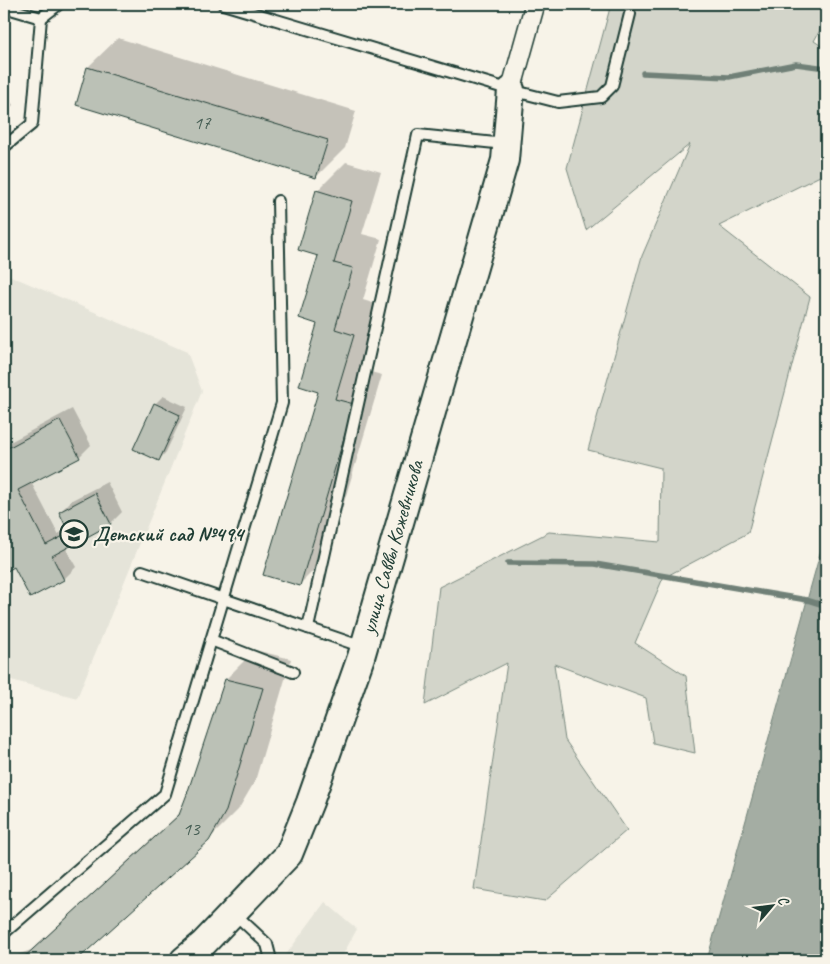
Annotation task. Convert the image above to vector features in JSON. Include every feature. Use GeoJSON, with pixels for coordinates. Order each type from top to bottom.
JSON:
{"type":"FeatureCollection","features":[{"type":"Feature","properties":{"kind":"street"},"geometry":{"type":"LineString","coordinates":[[511,90],[536,4]]}},
{"type":"Feature","properties":{"kind":"street","name":"улица Саввы Кожевникова"},"geometry":{"type":"LineString","coordinates":[[184,960],[290,854],[310,802],[364,648],[505,160],[511,90]]}},
{"type":"Feature","properties":{"kind":"lane"},"geometry":{"type":"LineString","coordinates":[[4,147],[32,124],[41,18],[59,4]]}},
{"type":"Feature","properties":{"kind":"lane"},"geometry":{"type":"LineString","coordinates":[[223,4],[511,90],[558,102],[601,97],[612,86],[630,14]]}},
{"type":"Feature","properties":{"kind":"lane"},"geometry":{"type":"LineString","coordinates":[[4,7],[41,18]]}},
{"type":"Feature","properties":{"kind":"lane"},"geometry":{"type":"LineString","coordinates":[[308,628],[418,135],[506,144]]}},
{"type":"Feature","properties":{"kind":"lane"},"geometry":{"type":"LineString","coordinates":[[4,933],[165,794],[282,403],[278,202]]}},
{"type":"Feature","properties":{"kind":"lane"},"geometry":{"type":"LineString","coordinates":[[142,571],[364,648]]}},
{"type":"Feature","properties":{"kind":"lane"},"geometry":{"type":"LineString","coordinates":[[211,640],[293,672]]}},
{"type":"Feature","properties":{"kind":"lane"},"geometry":{"type":"LineString","coordinates":[[233,912],[267,944],[271,960]]}},
{"type":"Feature","properties":{"kind":"shaded area"},"geometry":{"type":"Polygon","coordinates":[[[611,4],[826,4],[826,19],[814,41],[826,49],[826,173],[719,226],[810,297],[748,533],[663,578],[635,643],[686,676],[695,753],[653,743],[646,698],[554,664],[565,740],[627,830],[545,901],[474,889],[507,663],[425,705],[439,587],[549,532],[660,542],[661,468],[588,450],[642,256],[690,144],[586,230],[567,168],[611,4]]]}},
{"type":"Feature","properties":{"kind":"shaded area","name":"Детский сад №494"},"geometry":{"type":"Polygon","coordinates":[[[4,273],[187,352],[202,391],[77,698],[4,678],[4,273]]]}},
{"type":"Feature","properties":{"kind":"shaded area"},"geometry":{"type":"Polygon","coordinates":[[[826,532],[826,960],[707,960],[826,532]]]}},
{"type":"Feature","properties":{"kind":"shaded area"},"geometry":{"type":"Polygon","coordinates":[[[325,902],[357,929],[340,960],[282,960],[325,902]]]}},
{"type":"Feature","properties":{"kind":"building"},"geometry":{"type":"Polygon","coordinates":[[[87,67],[328,140],[316,178],[76,105],[87,67]]]}},
{"type":"Feature","properties":{"kind":"building"},"geometry":{"type":"Polygon","coordinates":[[[316,190],[352,201],[334,263],[353,268],[335,329],[354,335],[335,399],[354,404],[300,586],[263,575],[318,392],[299,386],[317,324],[299,318],[318,256],[298,250],[316,190]]]}},
{"type":"Feature","properties":{"kind":"building"},"geometry":{"type":"Polygon","coordinates":[[[154,403],[180,415],[159,461],[133,449],[154,403]]]}},
{"type":"Feature","properties":{"kind":"building"},"geometry":{"type":"Polygon","coordinates":[[[60,420],[80,458],[18,490],[46,545],[69,533],[59,512],[95,493],[111,524],[52,556],[64,580],[30,598],[14,567],[4,573],[4,450],[60,420]]]}},
{"type":"Feature","properties":{"kind":"building"},"geometry":{"type":"Polygon","coordinates":[[[225,679],[263,688],[226,811],[209,841],[77,960],[21,960],[179,815],[225,679]]]}},
{"type":"Feature","properties":{"kind":"waterway"},"geometry":{"type":"LineString","coordinates":[[643,73],[729,77],[796,64],[826,68]]}},
{"type":"Feature","properties":{"kind":"waterway"},"geometry":{"type":"LineString","coordinates":[[508,563],[595,564],[807,600],[826,606]]}},
{"type":"Feature","properties":{"kind":"place","name":"Детский сад №494"},"geometry":{"type":"Point","coordinates":[74,534]}}]}
